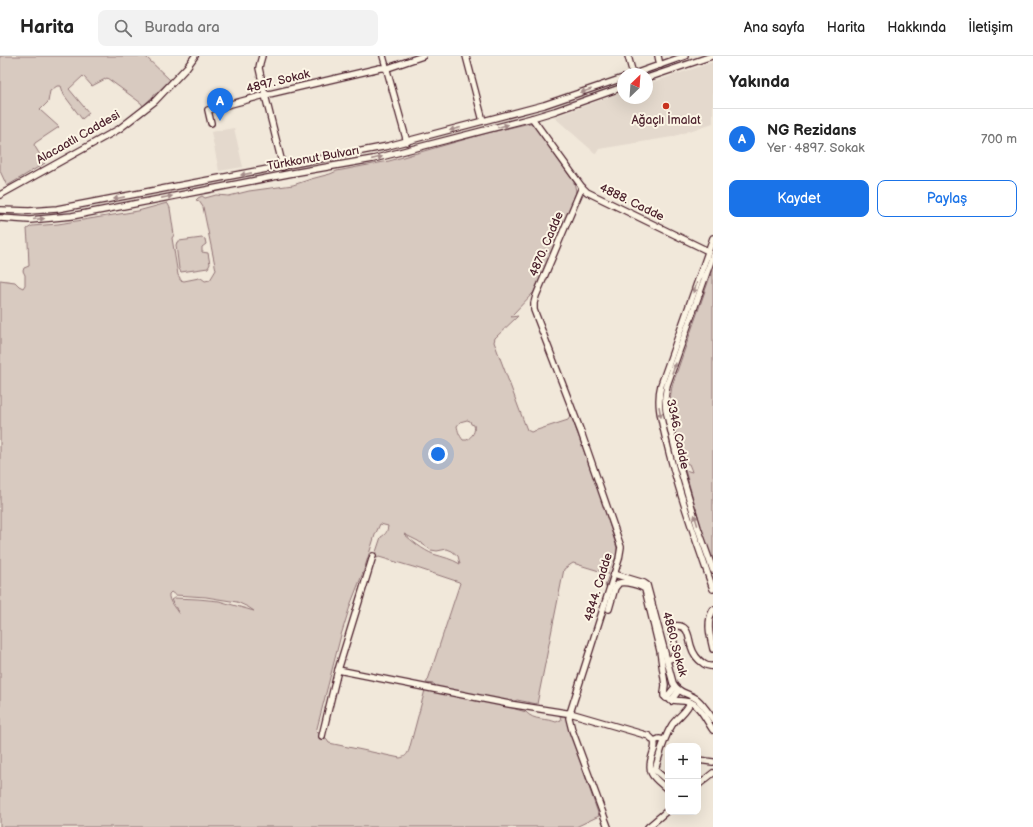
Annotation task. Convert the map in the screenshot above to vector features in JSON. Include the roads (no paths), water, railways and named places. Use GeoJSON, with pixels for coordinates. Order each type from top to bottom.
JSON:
{"type":"FeatureCollection","features":[{"type":"Feature","properties":{"kind":"street","name":"Alacaatlı Caddesi"},"geometry":{"type":"LineString","coordinates":[[0,195],[119,129],[155,101],[187,67],[195,56]]}},
{"type":"Feature","properties":{"kind":"street"},"geometry":{"type":"LineString","coordinates":[[262,56],[259,68],[283,167]]}},
{"type":"Feature","properties":{"kind":"street"},"geometry":{"type":"LineString","coordinates":[[382,56],[407,142]]}},
{"type":"Feature","properties":{"kind":"street","name":"4897. Sokak"},"geometry":{"type":"LineString","coordinates":[[211,123],[208,110],[380,68],[388,68],[423,56]]}},
{"type":"Feature","properties":{"kind":"street"},"geometry":{"type":"LineString","coordinates":[[466,56],[483,121]]}},
{"type":"Feature","properties":{"kind":"street"},"geometry":{"type":"LineString","coordinates":[[628,56],[632,68]]}},
{"type":"Feature","properties":{"kind":"street"},"geometry":{"type":"LineString","coordinates":[[658,56],[660,65]]}},
{"type":"Feature","properties":{"kind":"street"},"geometry":{"type":"LineString","coordinates":[[651,68],[685,56]]}},
{"type":"Feature","properties":{"kind":"street"},"geometry":{"type":"LineString","coordinates":[[653,76],[712,56]]}},
{"type":"Feature","properties":{"kind":"street","name":"Türkkonut Bulvarı"},"geometry":{"type":"LineString","coordinates":[[0,210],[29,212],[57,209],[377,149],[560,100],[617,80]]}},
{"type":"Feature","properties":{"kind":"street","name":"Türkkonut Bulvarı"},"geometry":{"type":"LineString","coordinates":[[0,218],[39,220],[72,216],[372,159],[532,118],[617,89]]}},
{"type":"Feature","properties":{"kind":"street","name":"4888. Cadde"},"geometry":{"type":"LineString","coordinates":[[532,118],[582,187],[590,194],[711,253]]}},
{"type":"Feature","properties":{"kind":"street","name":"4870. Cadde"},"geometry":{"type":"LineString","coordinates":[[534,310],[536,296],[582,187]]}},
{"type":"Feature","properties":{"kind":"street","name":"3346. Cadde"},"geometry":{"type":"LineString","coordinates":[[713,238],[711,253],[668,385],[665,401],[679,465],[698,528],[713,570]]}},
{"type":"Feature","properties":{"kind":"street","name":"3346. Cadde"},"geometry":{"type":"LineString","coordinates":[[711,253],[661,385],[659,402],[660,413],[672,465],[692,530],[713,589]]}},
{"type":"Feature","properties":{"kind":"street","name":"4844. Cadde"},"geometry":{"type":"LineString","coordinates":[[534,310],[581,432],[621,547],[569,718],[572,730],[608,827]]}},
{"type":"Feature","properties":{"kind":"street"},"geometry":{"type":"LineString","coordinates":[[322,736],[338,670],[373,556]]}},
{"type":"Feature","properties":{"kind":"street","name":"4860. Sokak"},"geometry":{"type":"LineString","coordinates":[[614,574],[647,585],[673,683],[677,689],[700,702],[713,719]]}},
{"type":"Feature","properties":{"kind":"street"},"geometry":{"type":"LineString","coordinates":[[609,609],[615,588],[619,583],[622,582],[642,586],[645,589],[660,651],[665,685],[664,696],[669,699],[690,702],[696,705],[713,730]]}},
{"type":"Feature","properties":{"kind":"street"},"geometry":{"type":"LineString","coordinates":[[713,610],[709,621],[710,637],[713,649]]}},
{"type":"Feature","properties":{"kind":"street"},"geometry":{"type":"LineString","coordinates":[[667,660],[676,654],[672,630],[674,626],[679,626],[684,628],[688,633],[691,646],[698,660],[706,666],[713,666]]}},
{"type":"Feature","properties":{"kind":"street"},"geometry":{"type":"LineString","coordinates":[[338,670],[509,704],[570,713],[649,736],[654,741],[655,748],[650,763],[650,772],[665,787]]}},
{"type":"Feature","properties":{"kind":"street"},"geometry":{"type":"LineString","coordinates":[[669,699],[677,689]]}},
{"type":"Feature","properties":{"kind":"street"},"geometry":{"type":"LineString","coordinates":[[665,778],[655,770],[664,740],[673,724],[688,708],[690,702]]}},
{"type":"Feature","properties":{"kind":"street"},"geometry":{"type":"LineString","coordinates":[[654,741],[659,739],[664,740]]}},
{"type":"Feature","properties":{"kind":"street"},"geometry":{"type":"LineString","coordinates":[[701,761],[713,762]]}},
{"type":"Feature","properties":{"kind":"street"},"geometry":{"type":"LineString","coordinates":[[701,782],[713,772]]}},
{"type":"Feature","properties":{"kind":"street"},"geometry":{"type":"LineString","coordinates":[[648,827],[665,813]]}},
{"type":"Feature","properties":{"kind":"place","name":"Ağaçlı İmalat"},"geometry":{"type":"Point","coordinates":[666,106]}},
{"type":"Feature","properties":{"kind":"place","name":"NG Rezidans"},"geometry":{"type":"Point","coordinates":[220,121]}}]}
